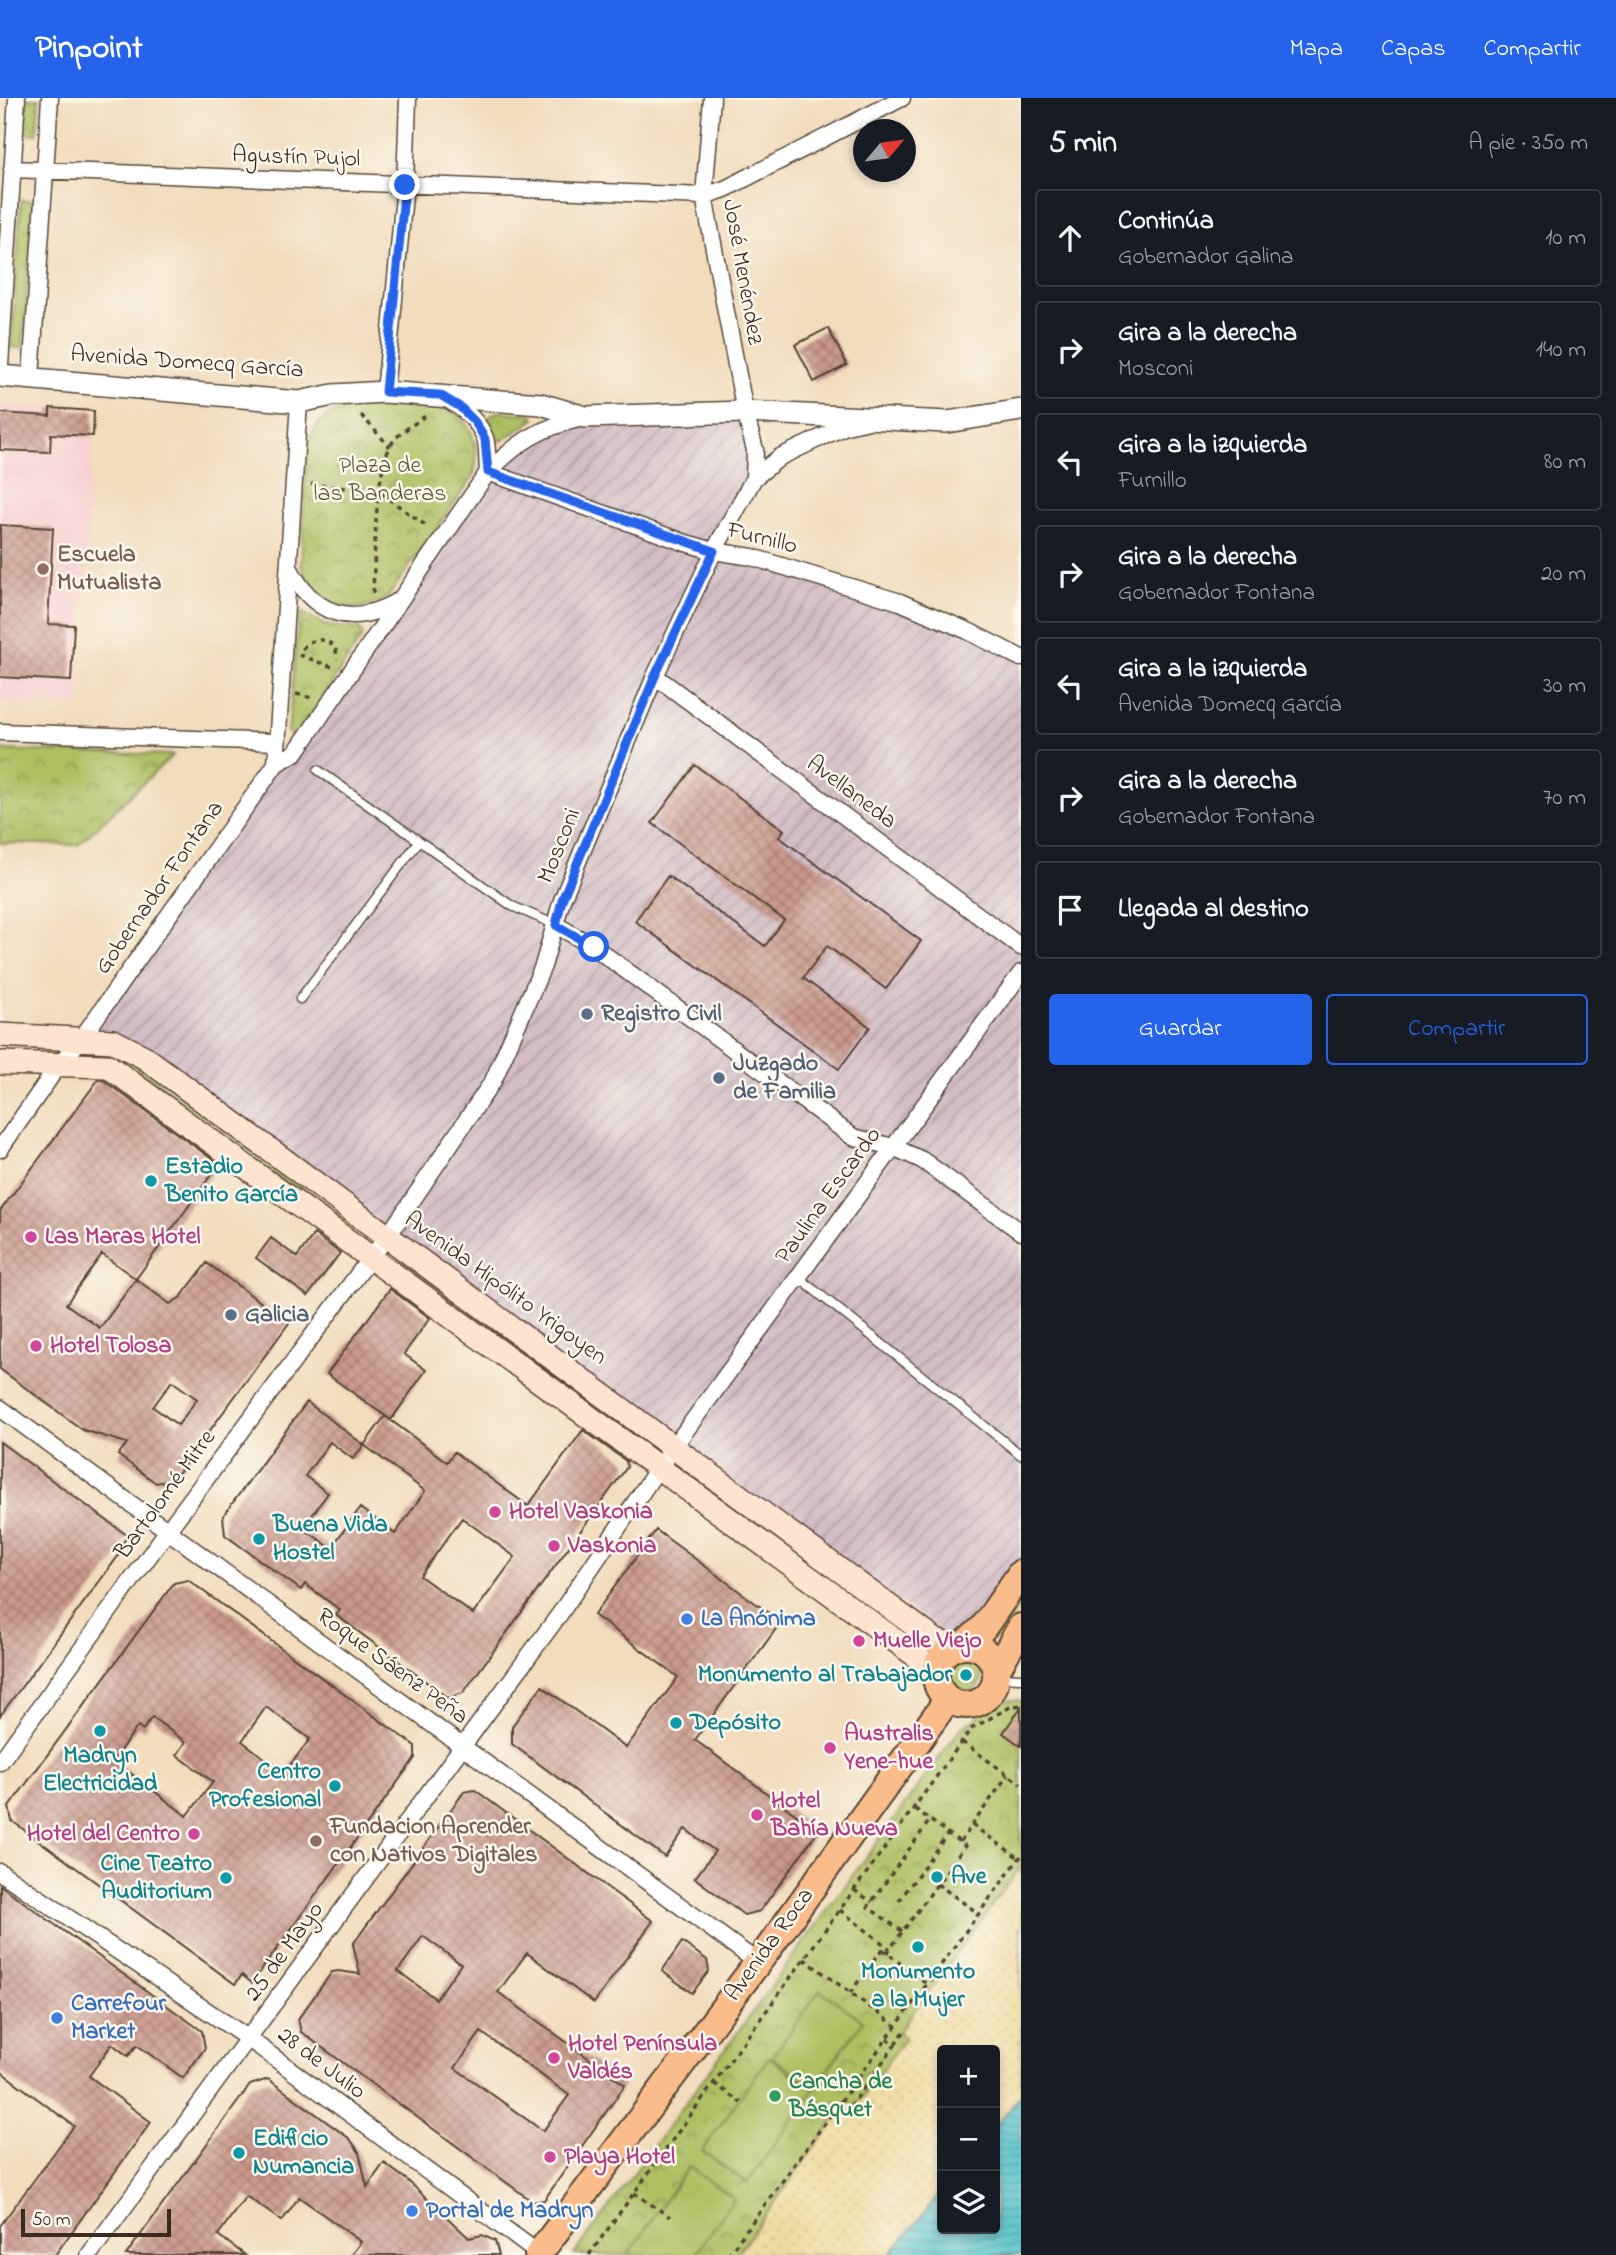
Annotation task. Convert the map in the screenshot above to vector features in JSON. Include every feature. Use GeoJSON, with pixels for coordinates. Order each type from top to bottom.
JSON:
{"type":"FeatureCollection","features":[{"type":"Feature","properties":{"kind":"main road","name":"Avenida Hipólito Yrigoyen"},"geometry":{"type":"LineString","coordinates":[[0,1035],[113,1041],[144,1057],[936,1641],[960,1646]]}},
{"type":"Feature","properties":{"kind":"main road"},"geometry":{"type":"LineString","coordinates":[[0,1063],[108,1066],[922,1660],[936,1675],[941,1691],[948,1699],[962,1705],[980,1702],[1004,1675],[1021,1628]]}},
{"type":"Feature","properties":{"kind":"main road"},"geometry":{"type":"LineString","coordinates":[[936,1675],[941,1658],[983,1628],[1021,1573]]}},
{"type":"Feature","properties":{"kind":"main road"},"geometry":{"type":"LineString","coordinates":[[960,1646],[973,1646],[988,1655],[1004,1675]]}},
{"type":"Feature","properties":{"kind":"main road","name":"Avenida Roca"},"geometry":{"type":"LineString","coordinates":[[539,2255],[948,1699]]}},
{"type":"Feature","properties":{"kind":"street"},"geometry":{"type":"LineString","coordinates":[[0,366],[17,98]]}},
{"type":"Feature","properties":{"kind":"street"},"geometry":{"type":"LineString","coordinates":[[31,377],[50,98]]}},
{"type":"Feature","properties":{"kind":"street"},"geometry":{"type":"LineString","coordinates":[[385,392],[405,185],[408,98]]}},
{"type":"Feature","properties":{"kind":"street","name":"José Menéndez"},"geometry":{"type":"LineString","coordinates":[[712,98],[704,196],[745,412]]}},
{"type":"Feature","properties":{"kind":"street"},"geometry":{"type":"LineString","coordinates":[[704,196],[724,189],[902,98]]}},
{"type":"Feature","properties":{"kind":"street","name":"Agustín Pujol"},"geometry":{"type":"LineString","coordinates":[[12,169],[704,196]]}},
{"type":"Feature","properties":{"kind":"street","name":"Avenida Domecq García"},"geometry":{"type":"LineString","coordinates":[[0,376],[299,402],[333,395],[385,392],[440,395],[541,404],[585,417],[745,412],[947,422],[1021,411]]}},
{"type":"Feature","properties":{"kind":"street"},"geometry":{"type":"LineString","coordinates":[[440,395],[460,407],[475,422],[485,439],[488,472]]}},
{"type":"Feature","properties":{"kind":"street"},"geometry":{"type":"LineString","coordinates":[[276,764],[299,402]]}},
{"type":"Feature","properties":{"kind":"street"},"geometry":{"type":"LineString","coordinates":[[745,412],[755,450],[754,478]]}},
{"type":"Feature","properties":{"kind":"street","name":"Gobernador Fontana"},"geometry":{"type":"LineString","coordinates":[[0,1149],[276,764],[296,752],[488,472],[521,442],[541,430],[585,417]]}},
{"type":"Feature","properties":{"kind":"street","name":"Mosconi"},"geometry":{"type":"LineString","coordinates":[[371,1256],[388,1236],[493,1081],[543,966],[562,900],[655,676],[714,551],[754,478],[780,457],[846,426],[880,418]]}},
{"type":"Feature","properties":{"kind":"street","name":"Furnillo"},"geometry":{"type":"LineString","coordinates":[[488,472],[714,551],[752,557],[900,602],[968,631],[1021,658]]}},
{"type":"Feature","properties":{"kind":"street"},"geometry":{"type":"LineString","coordinates":[[289,567],[297,583],[310,597],[324,608],[341,614],[356,616],[371,613],[401,599]]}},
{"type":"Feature","properties":{"kind":"street","name":"Avellaneda"},"geometry":{"type":"LineString","coordinates":[[655,676],[1021,947]]}},
{"type":"Feature","properties":{"kind":"street"},"geometry":{"type":"LineString","coordinates":[[0,733],[277,742]]}},
{"type":"Feature","properties":{"kind":"street"},"geometry":{"type":"LineString","coordinates":[[556,925],[594,947],[853,1137],[893,1147],[922,1160],[1021,1232]]}},
{"type":"Feature","properties":{"kind":"street","name":"Paulina Escardo"},"geometry":{"type":"LineString","coordinates":[[659,1467],[1021,973]]}},
{"type":"Feature","properties":{"kind":"street","name":"Bartolomé Mitre"},"geometry":{"type":"LineString","coordinates":[[0,1762],[371,1256]]}},
{"type":"Feature","properties":{"kind":"street","name":"Roque Sáenz Peña"},"geometry":{"type":"LineString","coordinates":[[0,1408],[757,1962]]}},
{"type":"Feature","properties":{"kind":"street","name":"25 de Mayo"},"geometry":{"type":"LineString","coordinates":[[89,2255],[559,1615],[659,1467]]}},
{"type":"Feature","properties":{"kind":"street","name":"28 de Julio"},"geometry":{"type":"LineString","coordinates":[[0,1872],[249,2039],[539,2255]]}},
{"type":"Feature","properties":{"kind":"lane"},"geometry":{"type":"LineString","coordinates":[[318,769],[512,906],[556,925]]}},
{"type":"Feature","properties":{"kind":"lane"},"geometry":{"type":"LineString","coordinates":[[300,999],[419,841]]}},
{"type":"Feature","properties":{"kind":"lane"},"geometry":{"type":"LineString","coordinates":[[798,1278],[1021,1455]]}},
{"type":"Feature","properties":{"kind":"path"},"geometry":{"type":"LineString","coordinates":[[370,410],[357,410],[390,447]]}},
{"type":"Feature","properties":{"kind":"path"},"geometry":{"type":"LineString","coordinates":[[372,602],[379,492],[386,455],[393,440],[430,412],[419,411]]}},
{"type":"Feature","properties":{"kind":"path"},"geometry":{"type":"LineString","coordinates":[[309,484],[379,492],[432,530]]}},
{"type":"Feature","properties":{"kind":"path"},"geometry":{"type":"LineString","coordinates":[[300,656],[306,644],[312,640],[325,640],[335,647],[337,668]]}},
{"type":"Feature","properties":{"kind":"path"},"geometry":{"type":"LineString","coordinates":[[299,642],[300,656]]}},
{"type":"Feature","properties":{"kind":"path"},"geometry":{"type":"LineString","coordinates":[[300,656],[337,668]]}},
{"type":"Feature","properties":{"kind":"path"},"geometry":{"type":"LineString","coordinates":[[331,679],[345,658]]}},
{"type":"Feature","properties":{"kind":"path"},"geometry":{"type":"LineString","coordinates":[[294,694],[318,700]]}},
{"type":"Feature","properties":{"kind":"path"},"geometry":{"type":"LineString","coordinates":[[589,2255],[971,1729],[1010,1707],[1021,1705]]}},
{"type":"Feature","properties":{"kind":"path"},"geometry":{"type":"LineString","coordinates":[[962,1742],[1021,1784]]}},
{"type":"Feature","properties":{"kind":"path"},"geometry":{"type":"LineString","coordinates":[[960,1842],[1008,1775]]}},
{"type":"Feature","properties":{"kind":"path"},"geometry":{"type":"LineString","coordinates":[[888,1951],[965,1846],[914,1808]]}},
{"type":"Feature","properties":{"kind":"path"},"geometry":{"type":"LineString","coordinates":[[902,1932],[868,1907],[930,1821]]}},
{"type":"Feature","properties":{"kind":"path"},"geometry":{"type":"LineString","coordinates":[[729,2255],[1020,1857],[972,1825]]}},
{"type":"Feature","properties":{"kind":"path"},"geometry":{"type":"LineString","coordinates":[[899,1901],[948,1833]]}},
{"type":"Feature","properties":{"kind":"path"},"geometry":{"type":"LineString","coordinates":[[937,1884],[978,1913]]}},
{"type":"Feature","properties":{"kind":"path"},"geometry":{"type":"LineString","coordinates":[[854,1890],[872,1902]]}},
{"type":"Feature","properties":{"kind":"path"},"geometry":{"type":"LineString","coordinates":[[840,1910],[928,1984]]}},
{"type":"Feature","properties":{"kind":"path"},"geometry":{"type":"LineString","coordinates":[[850,1993],[883,1947]]}},
{"type":"Feature","properties":{"kind":"path"},"geometry":{"type":"LineString","coordinates":[[804,1959],[896,2026]]}},
{"type":"Feature","properties":{"kind":"path"},"geometry":{"type":"LineString","coordinates":[[850,2107],[904,2032]]}},
{"type":"Feature","properties":{"kind":"path"},"geometry":{"type":"LineString","coordinates":[[887,2039],[895,2045]]}},
{"type":"Feature","properties":{"kind":"path"},"geometry":{"type":"LineString","coordinates":[[855,2082],[864,2088]]}},
{"type":"Feature","properties":{"kind":"path"},"geometry":{"type":"LineString","coordinates":[[714,2083],[741,2103]]}},
{"type":"Feature","properties":{"kind":"path"},"geometry":{"type":"LineString","coordinates":[[634,2193],[670,2217]]}},
{"type":"Feature","properties":{"kind":"shaded area","name":"Escuela Mutualista"},"geometry":{"type":"Polygon","coordinates":[[[0,406],[94,411],[78,706],[0,702],[0,406]]]}},
{"type":"Feature","properties":{"kind":"shaded area"},"geometry":{"type":"Polygon","coordinates":[[[745,412],[754,478],[714,550],[900,602],[1021,658],[1021,1573],[960,1645],[144,1057],[81,1039],[276,764],[296,752],[488,473],[541,430],[745,412]]]}},
{"type":"Feature","properties":{"kind":"green space"},"geometry":{"type":"Polygon","coordinates":[[[27,98],[39,98],[37,134],[24,133],[27,98]]]}},
{"type":"Feature","properties":{"kind":"green space"},"geometry":{"type":"Polygon","coordinates":[[[21,200],[33,201],[23,348],[11,347],[21,200]]]}},
{"type":"Feature","properties":{"kind":"green space","name":"Plaza de las Banderas"},"geometry":{"type":"Polygon","coordinates":[[[389,405],[431,407],[454,413],[469,428],[473,438],[476,448],[475,468],[472,478],[387,598],[360,607],[347,607],[335,604],[314,590],[301,565],[307,448],[319,423],[328,416],[350,408],[389,405]]]}},
{"type":"Feature","properties":{"kind":"green space","name":"Plaza de las Banderas"},"geometry":{"type":"Polygon","coordinates":[[[496,412],[533,414],[535,419],[501,441],[498,440],[488,418],[496,412]]]}},
{"type":"Feature","properties":{"kind":"green space"},"geometry":{"type":"Polygon","coordinates":[[[302,613],[327,626],[359,629],[363,635],[297,736],[292,739],[288,732],[299,614],[302,613]]]}},
{"type":"Feature","properties":{"kind":"green space"},"geometry":{"type":"Polygon","coordinates":[[[0,750],[173,755],[78,845],[0,843],[0,750]]]}},
{"type":"Feature","properties":{"kind":"green space"},"geometry":{"type":"Polygon","coordinates":[[[115,1050],[355,1226],[351,1232],[110,1057],[115,1050]]]}},
{"type":"Feature","properties":{"kind":"green space"},"geometry":{"type":"Polygon","coordinates":[[[403,1261],[646,1436],[641,1442],[399,1267],[403,1261]]]}},
{"type":"Feature","properties":{"kind":"green space"},"geometry":{"type":"Polygon","coordinates":[[[697,1473],[931,1648],[927,1654],[692,1479],[697,1473]]]}},
{"type":"Feature","properties":{"kind":"green space"},"geometry":{"type":"Polygon","coordinates":[[[1021,1590],[1021,1601],[1001,1637],[998,1640],[991,1638],[1021,1590]]]}},
{"type":"Feature","properties":{"kind":"green space"},"geometry":{"type":"Polygon","coordinates":[[[965,1658],[977,1663],[982,1675],[977,1687],[965,1692],[953,1687],[948,1675],[953,1663],[965,1658]]]}},
{"type":"Feature","properties":{"kind":"green space"},"geometry":{"type":"Polygon","coordinates":[[[1004,1700],[1021,1700],[1021,1866],[898,2033],[905,2038],[856,2106],[849,2100],[736,2255],[574,2255],[961,1728],[1004,1700]]]}},
{"type":"Feature","properties":{"kind":"green space"},"geometry":{"type":"Polygon","coordinates":[[[820,1990],[863,2021],[814,2088],[772,2057],[820,1990]]]}},
{"type":"Feature","properties":{"kind":"green space"},"geometry":{"type":"Polygon","coordinates":[[[769,2057],[814,2089],[747,2183],[702,2151],[769,2057]]]}},
{"type":"Feature","properties":{"kind":"green space"},"geometry":{"type":"Polygon","coordinates":[[[688,2167],[734,2198],[695,2255],[628,2255],[688,2167]]]}},
{"type":"Feature","properties":{"kind":"sand"},"geometry":{"type":"Polygon","coordinates":[[[1021,1866],[1021,2095],[1000,2121],[1000,2045],[937,2045],[937,2197],[890,2255],[736,2255],[849,2100],[856,2105],[904,2037],[898,2033],[1021,1866]]]}},
{"type":"Feature","properties":{"kind":"water"},"geometry":{"type":"Polygon","coordinates":[[[1021,2095],[1021,2255],[890,2255],[937,2197],[937,2234],[1000,2234],[1000,2121],[1021,2095]]]}},
{"type":"Feature","properties":{"kind":"building"},"geometry":{"type":"Polygon","coordinates":[[[828,328],[847,365],[814,382],[795,345],[828,328]]]}},
{"type":"Feature","properties":{"kind":"building"},"geometry":{"type":"Polygon","coordinates":[[[50,408],[94,411],[93,436],[51,434],[50,452],[0,450],[0,413],[50,416],[50,408]]]}},
{"type":"Feature","properties":{"kind":"building","name":"Escuela Mutualista"},"geometry":{"type":"Polygon","coordinates":[[[0,525],[53,528],[48,624],[74,625],[71,681],[0,677],[0,525]]]}},
{"type":"Feature","properties":{"kind":"building"},"geometry":{"type":"Polygon","coordinates":[[[695,765],[784,830],[779,837],[921,941],[886,989],[827,946],[803,978],[870,1027],[839,1069],[635,921],[668,876],[765,946],[784,920],[652,823],[695,765]]]}},
{"type":"Feature","properties":{"kind":"building"},"geometry":{"type":"Polygon","coordinates":[[[98,1080],[103,1080],[219,1164],[136,1279],[170,1304],[181,1297],[207,1263],[289,1323],[174,1479],[156,1483],[118,1455],[127,1443],[83,1430],[0,1369],[0,1211],[98,1080]],[[102,1254],[66,1304],[100,1328],[136,1279],[102,1254]],[[172,1381],[153,1407],[178,1425],[197,1399],[172,1381]]]}},
{"type":"Feature","properties":{"kind":"building"},"geometry":{"type":"Polygon","coordinates":[[[314,1234],[340,1253],[308,1296],[256,1258],[271,1238],[297,1257],[314,1234]]]}},
{"type":"Feature","properties":{"kind":"building"},"geometry":{"type":"Polygon","coordinates":[[[390,1289],[430,1318],[404,1354],[426,1370],[391,1420],[327,1374],[390,1289]]]}},
{"type":"Feature","properties":{"kind":"building"},"geometry":{"type":"Polygon","coordinates":[[[307,1402],[364,1445],[385,1416],[447,1462],[454,1452],[528,1506],[583,1430],[626,1461],[627,1467],[463,1693],[448,1698],[336,1615],[340,1610],[305,1584],[301,1590],[225,1535],[223,1516],[307,1402]],[[330,1442],[305,1476],[328,1493],[303,1528],[331,1548],[360,1508],[395,1534],[425,1491],[364,1445],[353,1459],[330,1442]],[[462,1518],[420,1576],[473,1614],[515,1557],[462,1518]]]}},
{"type":"Feature","properties":{"kind":"building"},"geometry":{"type":"Polygon","coordinates":[[[0,1442],[128,1536],[121,1545],[124,1548],[0,1716],[0,1442]]]}},
{"type":"Feature","properties":{"kind":"building"},"geometry":{"type":"Polygon","coordinates":[[[656,1530],[781,1622],[695,1740],[818,1831],[760,1911],[744,1915],[695,1878],[715,1851],[685,1829],[665,1857],[512,1744],[512,1726],[542,1686],[626,1748],[678,1677],[594,1615],[656,1530]]]}},
{"type":"Feature","properties":{"kind":"building"},"geometry":{"type":"Polygon","coordinates":[[[188,1580],[415,1746],[415,1758],[252,1983],[242,1975],[235,1984],[12,1821],[9,1807],[174,1583],[188,1580]],[[266,1707],[242,1741],[284,1773],[310,1739],[266,1707]],[[152,1717],[143,1730],[138,1726],[113,1760],[187,1816],[213,1782],[177,1755],[186,1742],[152,1717]]]}},
{"type":"Feature","properties":{"kind":"building"},"geometry":{"type":"Polygon","coordinates":[[[1021,1707],[1021,1746],[1003,1733],[1021,1707]]]}},
{"type":"Feature","properties":{"kind":"building"},"geometry":{"type":"Polygon","coordinates":[[[475,1790],[653,1921],[594,2003],[527,1953],[498,1992],[625,2085],[544,2200],[533,2202],[301,2032],[298,2019],[332,1972],[360,1974],[353,1944],[464,1792],[475,1790]],[[423,1936],[398,1971],[436,1999],[461,1964],[423,1936]],[[481,2032],[455,2068],[543,2131],[569,2095],[481,2032]]]}},
{"type":"Feature","properties":{"kind":"building"},"geometry":{"type":"Polygon","coordinates":[[[0,1885],[202,2031],[205,2048],[183,2078],[137,2045],[128,2056],[112,2044],[89,2076],[151,2122],[55,2255],[0,2255],[0,2226],[74,2126],[0,2071],[0,1885]]]}},
{"type":"Feature","properties":{"kind":"building"},"geometry":{"type":"Polygon","coordinates":[[[682,1942],[707,1960],[709,1971],[692,1993],[662,1971],[682,1942]]]}},
{"type":"Feature","properties":{"kind":"building"},"geometry":{"type":"Polygon","coordinates":[[[268,2079],[350,2139],[359,2152],[367,2187],[384,2163],[407,2180],[469,2238],[482,2235],[495,2241],[499,2255],[351,2255],[361,2242],[299,2197],[282,2221],[246,2196],[218,2235],[245,2255],[126,2255],[250,2085],[268,2079]]]}},
{"type":"Feature","properties":{"kind":"place","name":"Escuela Mutualista"},"geometry":{"type":"Point","coordinates":[43,569]}},
{"type":"Feature","properties":{"kind":"place","name":"Registro Civil"},"geometry":{"type":"Point","coordinates":[587,1014]}},
{"type":"Feature","properties":{"kind":"place","name":"Juzgado de Familia"},"geometry":{"type":"Point","coordinates":[719,1078]}},
{"type":"Feature","properties":{"kind":"place","name":"Estadio Benito García"},"geometry":{"type":"Point","coordinates":[151,1181]}},
{"type":"Feature","properties":{"kind":"place","name":"Las Maras Hotel"},"geometry":{"type":"Point","coordinates":[31,1237]}},
{"type":"Feature","properties":{"kind":"place","name":"Galicia"},"geometry":{"type":"Point","coordinates":[231,1315]}},
{"type":"Feature","properties":{"kind":"place","name":"Hotel Tolosa"},"geometry":{"type":"Point","coordinates":[36,1346]}},
{"type":"Feature","properties":{"kind":"place","name":"Hotel Vaskonia"},"geometry":{"type":"Point","coordinates":[495,1512]}},
{"type":"Feature","properties":{"kind":"place","name":"Buena Vida Hostel"},"geometry":{"type":"Point","coordinates":[259,1539]}},
{"type":"Feature","properties":{"kind":"place","name":"Vaskonia"},"geometry":{"type":"Point","coordinates":[554,1546]}},
{"type":"Feature","properties":{"kind":"place","name":"La Anónima"},"geometry":{"type":"Point","coordinates":[687,1619]}},
{"type":"Feature","properties":{"kind":"place","name":"Muelle Viejo"},"geometry":{"type":"Point","coordinates":[859,1641]}},
{"type":"Feature","properties":{"kind":"place","name":"Monumento al Trabajador"},"geometry":{"type":"Point","coordinates":[966,1675]}},
{"type":"Feature","properties":{"kind":"place","name":"Depósito"},"geometry":{"type":"Point","coordinates":[676,1723]}},
{"type":"Feature","properties":{"kind":"place","name":"Madryn Electricidad"},"geometry":{"type":"Point","coordinates":[100,1731]}},
{"type":"Feature","properties":{"kind":"place","name":"Australis Yene-hue"},"geometry":{"type":"Point","coordinates":[830,1748]}},
{"type":"Feature","properties":{"kind":"place","name":"Centro Profesional"},"geometry":{"type":"Point","coordinates":[335,1786]}},
{"type":"Feature","properties":{"kind":"place","name":"Hotel Bahía Nueva"},"geometry":{"type":"Point","coordinates":[757,1815]}},
{"type":"Feature","properties":{"kind":"place","name":"Hotel del Centro"},"geometry":{"type":"Point","coordinates":[194,1834]}},
{"type":"Feature","properties":{"kind":"place","name":"Fundacion Aprender con Nativos Digitales"},"geometry":{"type":"Point","coordinates":[316,1841]}},
{"type":"Feature","properties":{"kind":"place","name":"Ave"},"geometry":{"type":"Point","coordinates":[937,1877]}},
{"type":"Feature","properties":{"kind":"place","name":"Cine Teatro Auditorium"},"geometry":{"type":"Point","coordinates":[226,1878]}},
{"type":"Feature","properties":{"kind":"place","name":"Monumento a la Mujer"},"geometry":{"type":"Point","coordinates":[918,1947]}},
{"type":"Feature","properties":{"kind":"place","name":"Carrefour Market"},"geometry":{"type":"Point","coordinates":[57,2018]}},
{"type":"Feature","properties":{"kind":"place","name":"Hotel Península Valdés"},"geometry":{"type":"Point","coordinates":[554,2058]}},
{"type":"Feature","properties":{"kind":"place","name":"Cancha de Básquet"},"geometry":{"type":"Point","coordinates":[775,2096]}},
{"type":"Feature","properties":{"kind":"place","name":"Edificio Numancia"},"geometry":{"type":"Point","coordinates":[239,2153]}},
{"type":"Feature","properties":{"kind":"place","name":"Playa Hotel"},"geometry":{"type":"Point","coordinates":[550,2157]}},
{"type":"Feature","properties":{"kind":"place","name":"Portal de Madryn"},"geometry":{"type":"Point","coordinates":[412,2211]}},
{"type":"Feature","properties":{"kind":"route"},"geometry":{"type":"LineString","coordinates":[[405,185],[385,392],[440,395],[460,407],[475,422],[485,439],[488,472],[714,551],[655,676],[562,900],[556,925],[594,947]]}}]}
